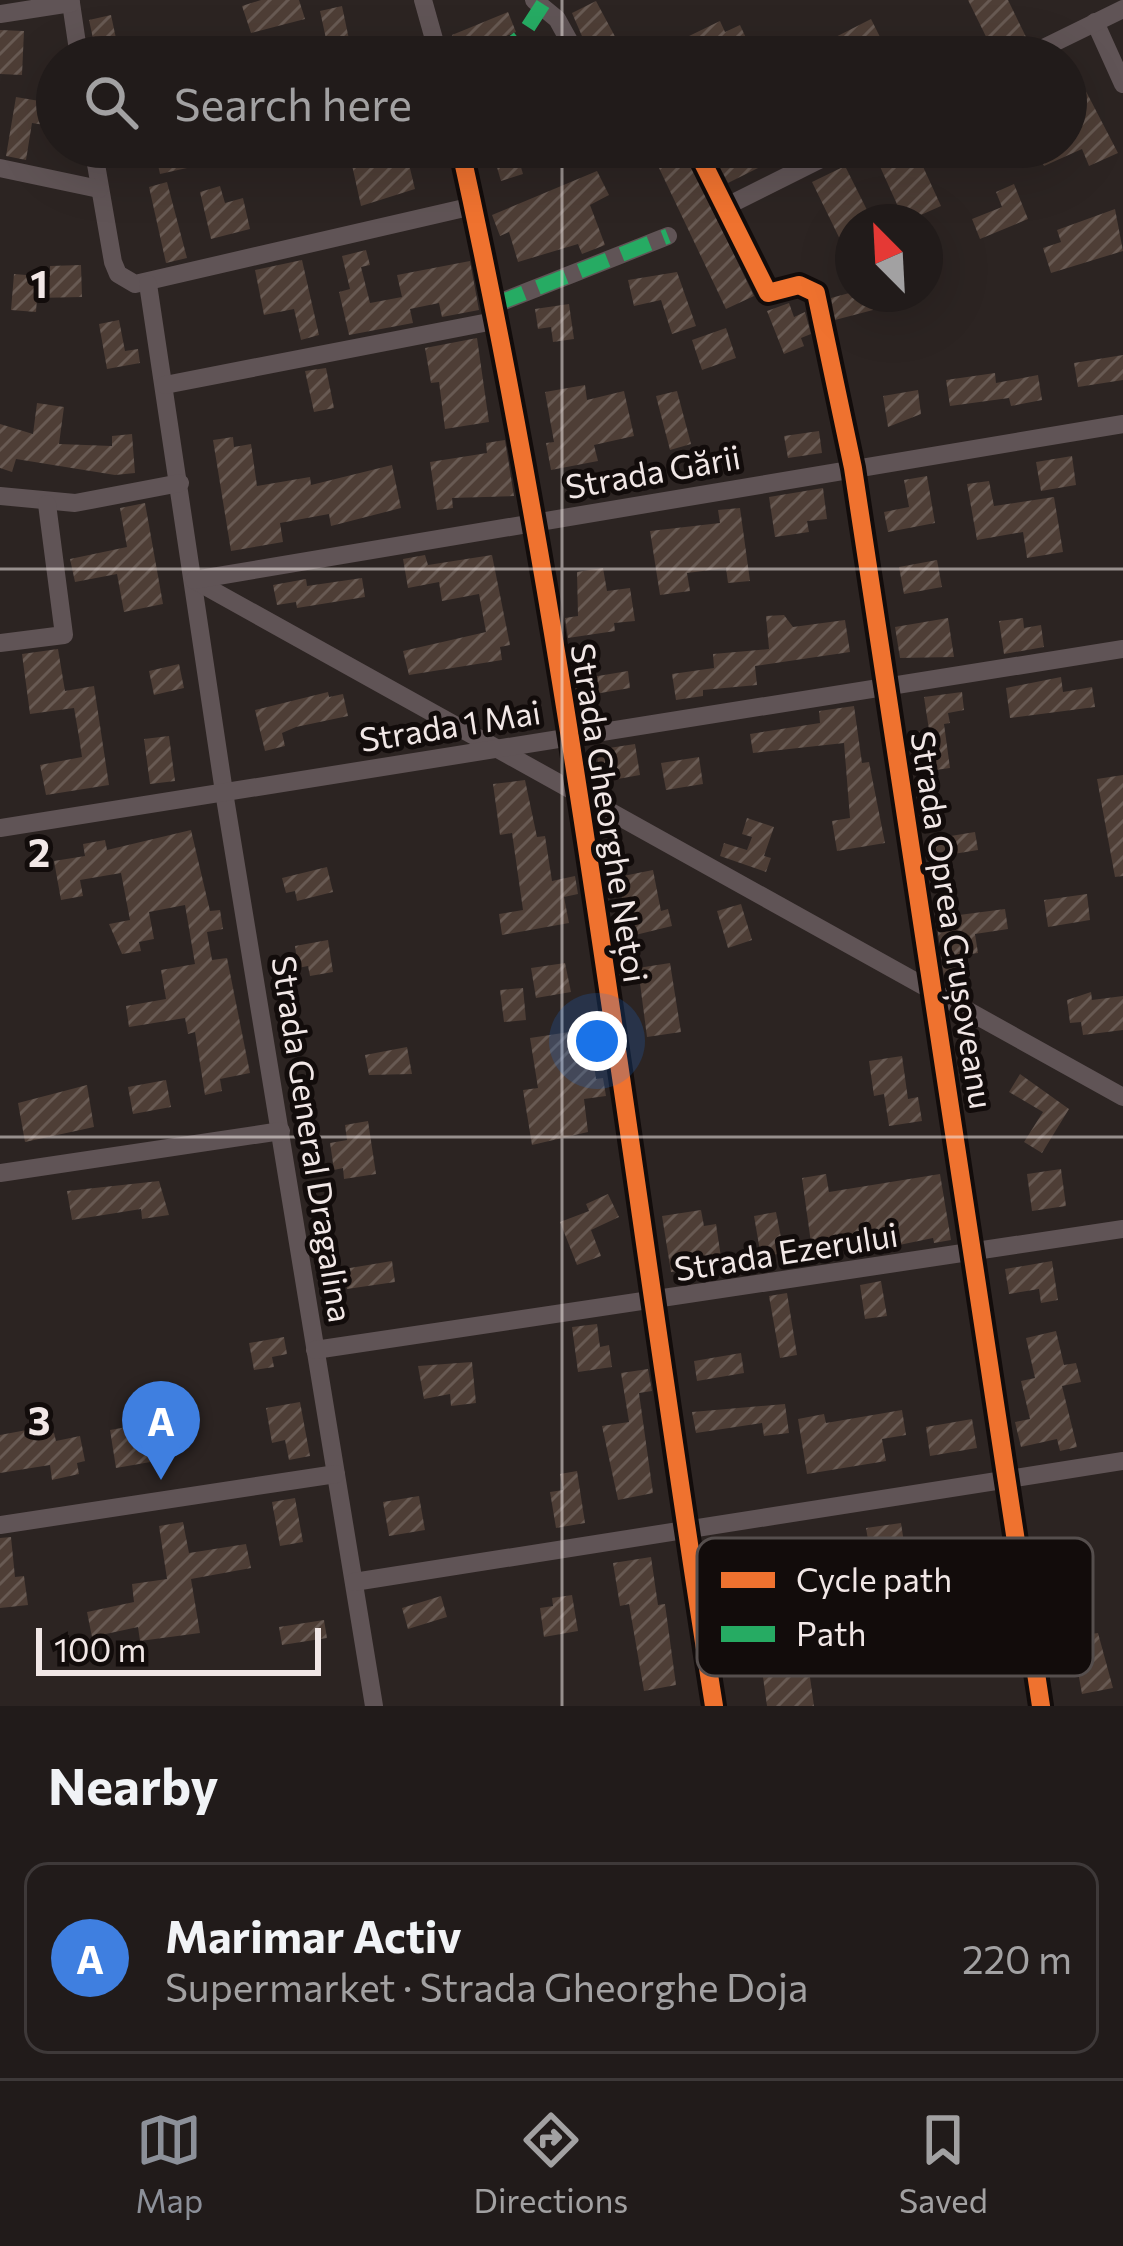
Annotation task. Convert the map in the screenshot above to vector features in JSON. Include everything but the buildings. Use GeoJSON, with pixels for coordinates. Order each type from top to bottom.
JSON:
{"type":"FeatureCollection","features":[{"type":"Feature","properties":{"kind":"street"},"geometry":{"type":"LineString","coordinates":[[424,0],[433,36]]}},
{"type":"Feature","properties":{"kind":"street"},"geometry":{"type":"LineString","coordinates":[[534,0],[549,9],[565,36]]}},
{"type":"Feature","properties":{"kind":"street"},"geometry":{"type":"LineString","coordinates":[[6,9],[72,2],[76,36]]}},
{"type":"Feature","properties":{"kind":"street"},"geometry":{"type":"LineString","coordinates":[[1067,36],[1123,9]]}},
{"type":"Feature","properties":{"kind":"street"},"geometry":{"type":"LineString","coordinates":[[1095,22],[1123,84]]}},
{"type":"Feature","properties":{"kind":"street"},"geometry":{"type":"LineString","coordinates":[[0,168],[99,189]]}},
{"type":"Feature","properties":{"kind":"street"},"geometry":{"type":"LineString","coordinates":[[96,168],[118,274],[135,284],[473,206]]}},
{"type":"Feature","properties":{"kind":"street","name":"Strada Gheorghe Nețoi"},"geometry":{"type":"LineString","coordinates":[[465,168],[497,312],[578,792],[697,1599]]}},
{"type":"Feature","properties":{"kind":"street"},"geometry":{"type":"LineString","coordinates":[[705,168],[724,207],[803,168]]}},
{"type":"Feature","properties":{"kind":"street","name":"Strada Oprea Crușoveanu"},"geometry":{"type":"LineString","coordinates":[[724,207],[768,293],[799,285],[816,293],[854,468],[1015,1538]]}},
{"type":"Feature","properties":{"kind":"street"},"geometry":{"type":"LineString","coordinates":[[165,385],[497,312],[668,236]]}},
{"type":"Feature","properties":{"kind":"street"},"geometry":{"type":"LineString","coordinates":[[148,284],[194,580],[1123,1096]]}},
{"type":"Feature","properties":{"kind":"street","name":"Strada Gării"},"geometry":{"type":"LineString","coordinates":[[194,580],[1123,424]]}},
{"type":"Feature","properties":{"kind":"street"},"geometry":{"type":"LineString","coordinates":[[0,496],[47,504],[179,483]]}},
{"type":"Feature","properties":{"kind":"street"},"geometry":{"type":"LineString","coordinates":[[0,643],[64,635],[47,504]]}},
{"type":"Feature","properties":{"kind":"street","name":"Strada General Dragalina"},"geometry":{"type":"LineString","coordinates":[[194,580],[224,792],[374,1706]]}},
{"type":"Feature","properties":{"kind":"street","name":"Strada 1 Mai"},"geometry":{"type":"LineString","coordinates":[[0,828],[886,683],[1123,649]]}},
{"type":"Feature","properties":{"kind":"street"},"geometry":{"type":"LineString","coordinates":[[0,1173],[281,1131]]}},
{"type":"Feature","properties":{"kind":"street","name":"Strada Ezerului"},"geometry":{"type":"LineString","coordinates":[[315,1350],[653,1303],[1123,1228]]}},
{"type":"Feature","properties":{"kind":"street"},"geometry":{"type":"LineString","coordinates":[[354,1582],[1123,1461]]}},
{"type":"Feature","properties":{"kind":"street"},"geometry":{"type":"LineString","coordinates":[[0,1525],[336,1474]]}},
{"type":"Feature","properties":{"kind":"street","name":"Strada Gheorghe Nețoi"},"geometry":{"type":"LineString","coordinates":[[709,1676],[714,1706]]}},
{"type":"Feature","properties":{"kind":"street","name":"Strada Oprea Crușoveanu"},"geometry":{"type":"LineString","coordinates":[[1037,1676],[1042,1706]]}},
{"type":"Feature","properties":{"kind":"marked path"},"geometry":{"type":"LineString","coordinates":[[522,36],[543,4]]}},
{"type":"Feature","properties":{"kind":"marked path"},"geometry":{"type":"LineString","coordinates":[[496,304],[668,236]]}},
{"type":"Feature","properties":{"kind":"cycle path"},"geometry":{"type":"LineString","coordinates":[[464,168],[569,729],[697,1596]]}},
{"type":"Feature","properties":{"kind":"cycle path"},"geometry":{"type":"LineString","coordinates":[[706,168],[768,293],[799,285],[816,293],[853,468],[1015,1538]]}},
{"type":"Feature","properties":{"kind":"cycle path"},"geometry":{"type":"LineString","coordinates":[[709,1676],[714,1706]]}},
{"type":"Feature","properties":{"kind":"cycle path"},"geometry":{"type":"LineString","coordinates":[[1036,1676],[1041,1706]]}},
{"type":"Feature","properties":{"kind":"place","name":"Marimar Activ"},"geometry":{"type":"Point","coordinates":[161,1480]}}]}
